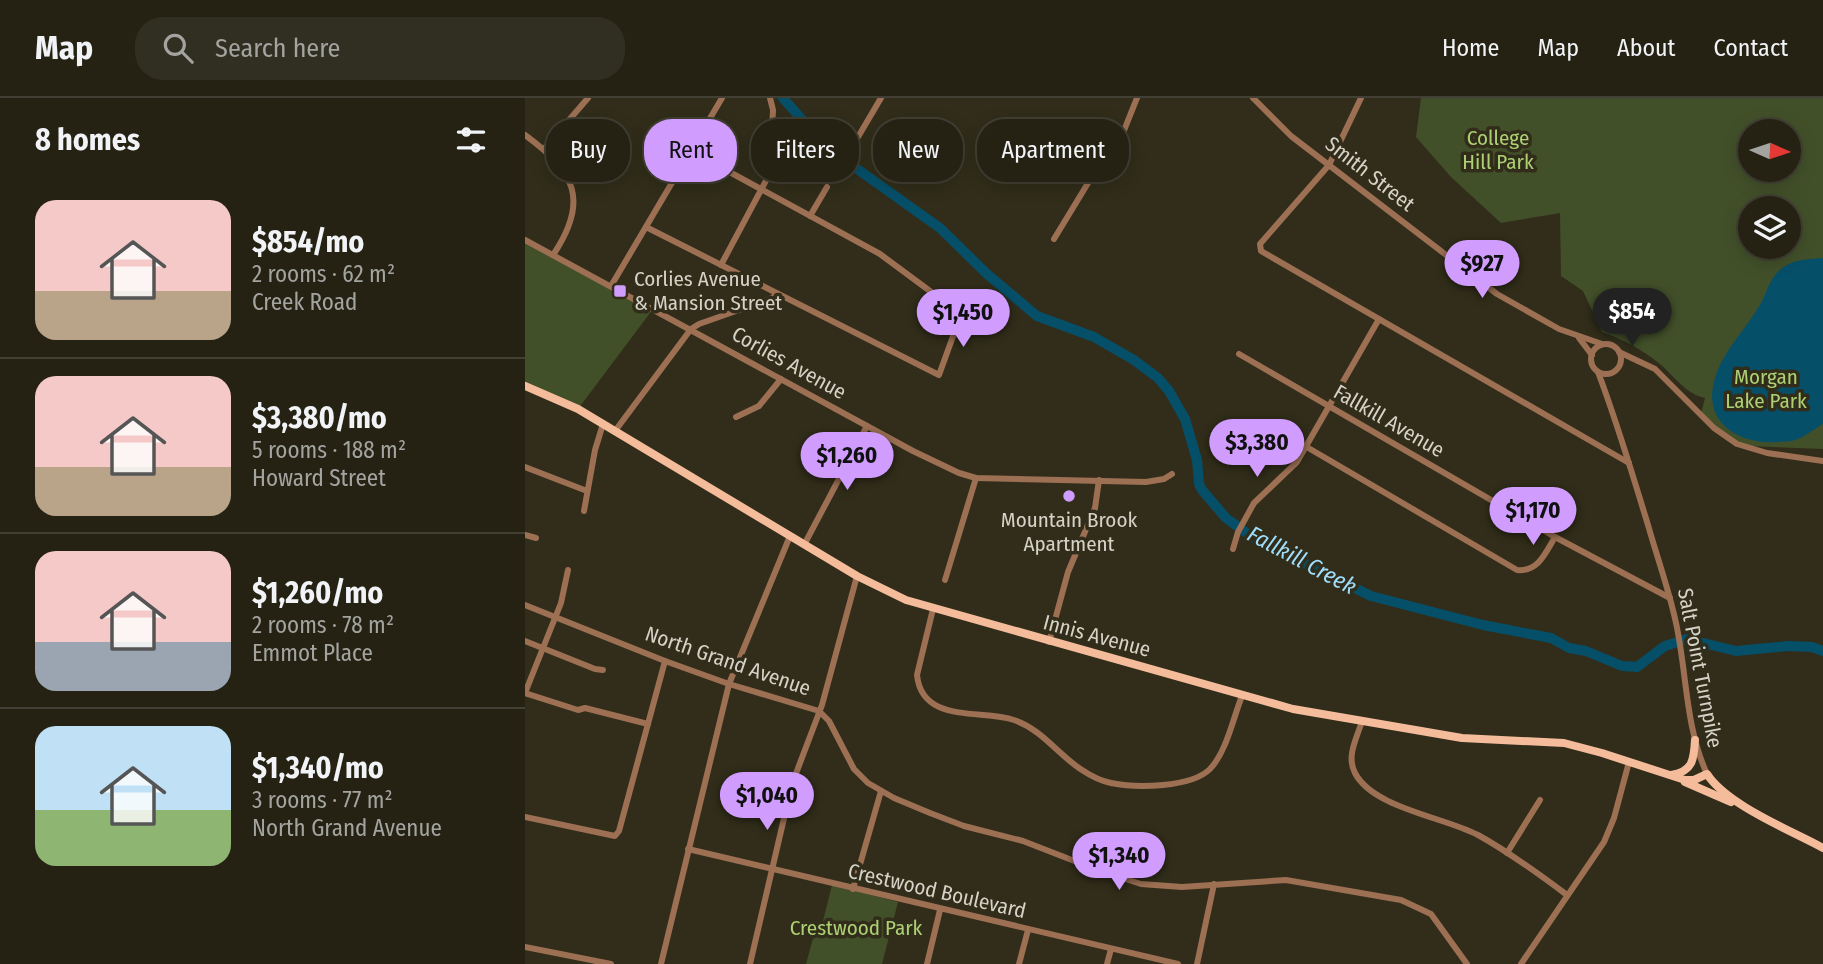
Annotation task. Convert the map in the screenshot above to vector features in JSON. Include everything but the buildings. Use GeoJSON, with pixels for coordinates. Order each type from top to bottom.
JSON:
{"type":"FeatureCollection","features":[{"type":"Feature","properties":{"kind":"main road","name":"Innis Avenue"},"geometry":{"type":"LineString","coordinates":[[525,386],[578,409],[882,590],[933,609],[1293,709],[1462,738],[1564,743],[1669,775],[1693,780],[1707,775]]}},
{"type":"Feature","properties":{"kind":"main road"},"geometry":{"type":"LineString","coordinates":[[1669,775],[1686,771],[1691,765],[1695,740]]}},
{"type":"Feature","properties":{"kind":"main road"},"geometry":{"type":"LineString","coordinates":[[1669,775],[1758,814]]}},
{"type":"Feature","properties":{"kind":"main road","name":"Salt Point Turnpike"},"geometry":{"type":"LineString","coordinates":[[1707,775],[1718,789],[1758,814],[1823,848]]}},
{"type":"Feature","properties":{"kind":"street"},"geometry":{"type":"LineString","coordinates":[[544,149],[588,98]]}},
{"type":"Feature","properties":{"kind":"street"},"geometry":{"type":"LineString","coordinates":[[710,119],[722,98]]}},
{"type":"Feature","properties":{"kind":"street"},"geometry":{"type":"LineString","coordinates":[[721,265],[762,190],[771,167],[773,110],[770,98]]}},
{"type":"Feature","properties":{"kind":"street"},"geometry":{"type":"LineString","coordinates":[[859,135],[881,98]]}},
{"type":"Feature","properties":{"kind":"street"},"geometry":{"type":"LineString","coordinates":[[1054,239],[1099,165],[1121,138],[1137,98]]}},
{"type":"Feature","properties":{"kind":"street","name":"Smith Street"},"geometry":{"type":"LineString","coordinates":[[1253,98],[1291,136],[1497,294],[1537,318],[1602,344]]}},
{"type":"Feature","properties":{"kind":"street"},"geometry":{"type":"LineString","coordinates":[[1361,98],[1329,165],[1259,247],[1261,251],[1629,463]]}},
{"type":"Feature","properties":{"kind":"street"},"geometry":{"type":"LineString","coordinates":[[525,135],[544,149],[569,179],[574,200],[570,226],[553,255]]}},
{"type":"Feature","properties":{"kind":"street"},"geometry":{"type":"LineString","coordinates":[[646,228],[939,374],[961,314],[888,259],[737,177]]}},
{"type":"Feature","properties":{"kind":"street"},"geometry":{"type":"LineString","coordinates":[[611,286],[673,182]]}},
{"type":"Feature","properties":{"kind":"street"},"geometry":{"type":"LineString","coordinates":[[810,216],[827,187]]}},
{"type":"Feature","properties":{"kind":"street","name":"Corlies Avenue"},"geometry":{"type":"LineString","coordinates":[[525,240],[913,452],[959,473],[976,478],[1099,481],[1156,481],[1172,474]]}},
{"type":"Feature","properties":{"kind":"street"},"geometry":{"type":"LineString","coordinates":[[615,431],[691,329],[778,294]]}},
{"type":"Feature","properties":{"kind":"street"},"geometry":{"type":"LineString","coordinates":[[1233,549],[1238,532],[1254,503],[1288,471],[1305,446],[1379,319]]}},
{"type":"Feature","properties":{"kind":"street"},"geometry":{"type":"LineString","coordinates":[[1578,336],[1591,355],[1592,365],[1598,372],[1609,373],[1620,365],[1637,361]]}},
{"type":"Feature","properties":{"kind":"street"},"geometry":{"type":"LineString","coordinates":[[1591,355],[1595,348],[1602,344],[1612,345],[1619,352],[1654,369],[1714,428],[1737,444],[1767,453],[1823,461]]}},
{"type":"Feature","properties":{"kind":"street"},"geometry":{"type":"LineString","coordinates":[[1619,352],[1620,365]]}},
{"type":"Feature","properties":{"kind":"street","name":"Fallkill Avenue"},"geometry":{"type":"LineString","coordinates":[[1239,354],[1555,537],[1670,598]]}},
{"type":"Feature","properties":{"kind":"street","name":"Salt Point Turnpike"},"geometry":{"type":"LineString","coordinates":[[1598,372],[1670,598],[1681,648],[1695,740],[1707,775]]}},
{"type":"Feature","properties":{"kind":"street","name":"Salt Point Turnpike"},"geometry":{"type":"LineString","coordinates":[[1607,395],[1609,373]]}},
{"type":"Feature","properties":{"kind":"street"},"geometry":{"type":"LineString","coordinates":[[736,417],[759,406],[781,379]]}},
{"type":"Feature","properties":{"kind":"street"},"geometry":{"type":"LineString","coordinates":[[584,511],[603,424]]}},
{"type":"Feature","properties":{"kind":"street"},"geometry":{"type":"LineString","coordinates":[[804,545],[867,426]]}},
{"type":"Feature","properties":{"kind":"street"},"geometry":{"type":"LineString","coordinates":[[1305,446],[1517,570],[1525,571],[1536,566],[1555,537]]}},
{"type":"Feature","properties":{"kind":"street"},"geometry":{"type":"LineString","coordinates":[[525,467],[587,491]]}},
{"type":"Feature","properties":{"kind":"street"},"geometry":{"type":"LineString","coordinates":[[945,580],[976,478]]}},
{"type":"Feature","properties":{"kind":"street"},"geometry":{"type":"LineString","coordinates":[[1049,642],[1068,572],[1095,508],[1099,481]]}},
{"type":"Feature","properties":{"kind":"street"},"geometry":{"type":"LineString","coordinates":[[525,535],[536,538]]}},
{"type":"Feature","properties":{"kind":"street"},"geometry":{"type":"LineString","coordinates":[[661,964],[729,684],[790,536]]}},
{"type":"Feature","properties":{"kind":"street"},"geometry":{"type":"LineString","coordinates":[[568,570],[556,617],[525,693],[578,710],[585,708],[648,724]]}},
{"type":"Feature","properties":{"kind":"street"},"geometry":{"type":"LineString","coordinates":[[750,964],[798,765],[820,710],[857,576]]}},
{"type":"Feature","properties":{"kind":"street","name":"North Grand Avenue"},"geometry":{"type":"LineString","coordinates":[[525,605],[729,684],[820,710],[829,721],[854,769],[868,783],[964,826],[1023,841],[1123,879],[1162,887],[1286,880],[1401,900],[1431,914],[1467,964]]}},
{"type":"Feature","properties":{"kind":"street"},"geometry":{"type":"LineString","coordinates":[[933,609],[916,675],[925,697],[946,712],[997,716],[1020,722],[1042,735],[1080,769],[1111,783],[1152,785],[1182,782],[1201,776],[1215,763],[1242,696]]}},
{"type":"Feature","properties":{"kind":"street"},"geometry":{"type":"LineString","coordinates":[[525,640],[603,670]]}},
{"type":"Feature","properties":{"kind":"street"},"geometry":{"type":"LineString","coordinates":[[525,817],[615,836],[619,831],[665,661]]}},
{"type":"Feature","properties":{"kind":"street"},"geometry":{"type":"LineString","coordinates":[[1361,721],[1351,758],[1355,774],[1365,786],[1391,801],[1459,826],[1507,853],[1567,895]]}},
{"type":"Feature","properties":{"kind":"street"},"geometry":{"type":"LineString","coordinates":[[1521,964],[1604,842],[1614,818],[1629,762]]}},
{"type":"Feature","properties":{"kind":"street"},"geometry":{"type":"LineString","coordinates":[[853,889],[881,791]]}},
{"type":"Feature","properties":{"kind":"street"},"geometry":{"type":"LineString","coordinates":[[1507,853],[1540,800]]}},
{"type":"Feature","properties":{"kind":"street","name":"Crestwood Boulevard"},"geometry":{"type":"LineString","coordinates":[[688,849],[1178,964]]}},
{"type":"Feature","properties":{"kind":"street"},"geometry":{"type":"LineString","coordinates":[[1197,964],[1215,884]]}},
{"type":"Feature","properties":{"kind":"street"},"geometry":{"type":"LineString","coordinates":[[927,964],[940,910]]}},
{"type":"Feature","properties":{"kind":"street"},"geometry":{"type":"LineString","coordinates":[[1019,964],[1028,930]]}},
{"type":"Feature","properties":{"kind":"street"},"geometry":{"type":"LineString","coordinates":[[525,947],[611,964]]}},
{"type":"Feature","properties":{"kind":"street"},"geometry":{"type":"LineString","coordinates":[[1107,964],[1111,949]]}},
{"type":"Feature","properties":{"kind":"green space","name":"College Hill Park"},"geometry":{"type":"Polygon","coordinates":[[[1421,98],[1823,98],[1823,449],[1750,446],[1727,438],[1701,414],[1705,398],[1686,389],[1661,365],[1640,350],[1602,332],[1583,291],[1561,276],[1560,213],[1501,223],[1451,177],[1416,137],[1421,98]]]}},
{"type":"Feature","properties":{"kind":"green space"},"geometry":{"type":"Polygon","coordinates":[[[525,240],[653,309],[578,409],[525,386],[525,240]]]}},
{"type":"Feature","properties":{"kind":"green space","name":"Crestwood Park"},"geometry":{"type":"Polygon","coordinates":[[[832,885],[898,902],[882,964],[806,964],[815,931],[822,925],[832,885]]]}},
{"type":"Feature","properties":{"kind":"water","name":"Morgan Lake Park"},"geometry":{"type":"Polygon","coordinates":[[[1823,258],[1823,424],[1792,441],[1765,442],[1739,436],[1720,421],[1714,410],[1714,382],[1721,362],[1758,308],[1776,273],[1795,262],[1823,258]]]}},
{"type":"Feature","properties":{"kind":"waterway","name":"Fallkill Creek"},"geometry":{"type":"LineString","coordinates":[[783,98],[825,146],[940,228],[987,274],[1037,316],[1094,337],[1134,360],[1158,378],[1185,419],[1197,460],[1202,490],[1226,518],[1255,539],[1371,596],[1483,625],[1551,638],[1569,648],[1586,651],[1622,666],[1637,667],[1665,646],[1687,639],[1736,651],[1788,646],[1812,647],[1823,651]]}},
{"type":"Feature","properties":{"kind":"place","name":"Corlies Avenue & Mansion Street"},"geometry":{"type":"Point","coordinates":[620,291]}},
{"type":"Feature","properties":{"kind":"place","name":"Mountain Brook Apartment"},"geometry":{"type":"Point","coordinates":[1069,496]}}]}
